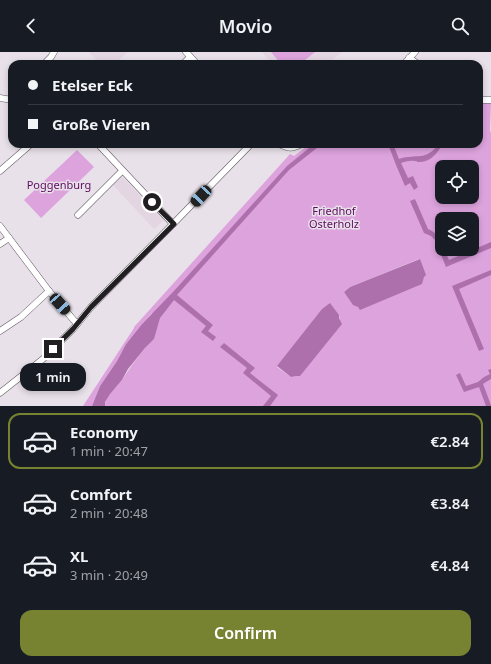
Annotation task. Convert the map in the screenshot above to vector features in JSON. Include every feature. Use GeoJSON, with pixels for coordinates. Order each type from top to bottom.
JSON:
{"type":"FeatureCollection","features":[{"type":"Feature","properties":{"kind":"street"},"geometry":{"type":"LineString","coordinates":[[48,60],[54,52]]}},
{"type":"Feature","properties":{"kind":"street"},"geometry":{"type":"LineString","coordinates":[[412,60],[409,58],[415,52]]}},
{"type":"Feature","properties":{"kind":"street"},"geometry":{"type":"LineString","coordinates":[[0,171],[26,148]]}},
{"type":"Feature","properties":{"kind":"street"},"geometry":{"type":"LineString","coordinates":[[102,148],[174,224]]}},
{"type":"Feature","properties":{"kind":"street"},"geometry":{"type":"LineString","coordinates":[[0,393],[43,359],[73,329],[91,307],[247,148]]}},
{"type":"Feature","properties":{"kind":"street"},"geometry":{"type":"LineString","coordinates":[[78,215],[122,171]]}},
{"type":"Feature","properties":{"kind":"street"},"geometry":{"type":"LineString","coordinates":[[0,226],[49,291],[77,324]]}},
{"type":"Feature","properties":{"kind":"street"},"geometry":{"type":"LineString","coordinates":[[0,244],[9,238]]}},
{"type":"Feature","properties":{"kind":"street"},"geometry":{"type":"LineString","coordinates":[[0,331],[21,317],[49,291]]}},
{"type":"Feature","properties":{"kind":"shaded area"},"geometry":{"type":"Polygon","coordinates":[[[89,52],[128,52],[119,60],[96,60],[89,52]]]}},
{"type":"Feature","properties":{"kind":"shaded area"},"geometry":{"type":"Polygon","coordinates":[[[262,52],[342,52],[332,60],[269,60],[262,52]]]}},
{"type":"Feature","properties":{"kind":"shaded area"},"geometry":{"type":"Polygon","coordinates":[[[309,148],[317,148],[289,170],[177,295],[213,325],[208,331],[216,337],[213,341],[201,332],[206,326],[174,300],[160,318],[154,339],[128,369],[122,380],[105,402],[105,406],[92,406],[100,386],[117,361],[126,344],[142,324],[173,292],[287,166],[309,148]]]}},
{"type":"Feature","properties":{"kind":"shaded area"},"geometry":{"type":"Polygon","coordinates":[[[390,148],[395,148],[399,159],[425,155],[436,148],[440,148],[431,158],[424,162],[411,161],[401,163],[408,178],[413,176],[418,187],[414,190],[410,183],[405,186],[390,148]]]}},
{"type":"Feature","properties":{"kind":"shaded area"},"geometry":{"type":"Polygon","coordinates":[[[122,177],[164,220],[154,229],[113,185],[122,177]]]}},
{"type":"Feature","properties":{"kind":"shaded area"},"geometry":{"type":"Polygon","coordinates":[[[415,199],[428,229],[435,233],[435,240],[431,236],[424,233],[410,201],[415,199]]]}},
{"type":"Feature","properties":{"kind":"shaded area"},"geometry":{"type":"Polygon","coordinates":[[[491,242],[491,248],[479,253],[479,247],[491,242]]]}},
{"type":"Feature","properties":{"kind":"shaded area"},"geometry":{"type":"Polygon","coordinates":[[[442,256],[447,256],[449,260],[458,256],[472,256],[446,267],[442,256]]]}},
{"type":"Feature","properties":{"kind":"shaded area"},"geometry":{"type":"Polygon","coordinates":[[[420,259],[426,275],[422,284],[360,310],[358,307],[353,305],[344,292],[350,287],[420,259]]]}},
{"type":"Feature","properties":{"kind":"shaded area"},"geometry":{"type":"Polygon","coordinates":[[[491,270],[491,275],[459,289],[484,349],[479,351],[452,286],[491,270]]]}},
{"type":"Feature","properties":{"kind":"shaded area"},"geometry":{"type":"Polygon","coordinates":[[[330,303],[339,315],[342,324],[300,376],[291,377],[277,366],[322,309],[330,303]]]}},
{"type":"Feature","properties":{"kind":"shaded area"},"geometry":{"type":"Polygon","coordinates":[[[224,343],[255,368],[250,373],[278,395],[270,406],[263,406],[271,396],[243,373],[247,368],[220,347],[224,343]]]}},
{"type":"Feature","properties":{"kind":"shaded area"},"geometry":{"type":"Polygon","coordinates":[[[491,369],[491,379],[483,384],[491,405],[486,406],[479,387],[464,392],[456,375],[460,373],[466,386],[478,382],[490,374],[488,370],[491,369]]]}},
{"type":"Feature","properties":{"kind":"green space"},"geometry":{"type":"Polygon","coordinates":[[[271,52],[315,52],[305,60],[278,60],[271,52]]]}},
{"type":"Feature","properties":{"kind":"green space","name":"Friedhof Osterholz"},"geometry":{"type":"Polygon","coordinates":[[[491,102],[491,406],[105,406],[105,402],[109,395],[122,380],[141,353],[154,339],[152,313],[126,344],[117,361],[100,386],[92,406],[83,406],[134,327],[290,154],[294,156],[305,148],[483,148],[483,103],[491,102]],[[419,259],[350,287],[344,292],[358,307],[422,281],[424,277],[419,259]],[[339,315],[277,367],[291,377],[297,376],[340,321],[339,315]]]}},
{"type":"Feature","properties":{"kind":"green space","name":"Poggenburg"},"geometry":{"type":"Polygon","coordinates":[[[77,150],[94,167],[41,218],[24,200],[77,150]]]}},
{"type":"Feature","properties":{"kind":"route"},"geometry":{"type":"LineString","coordinates":[[53,349],[73,329],[91,307],[174,224],[152,202]]}}]}
